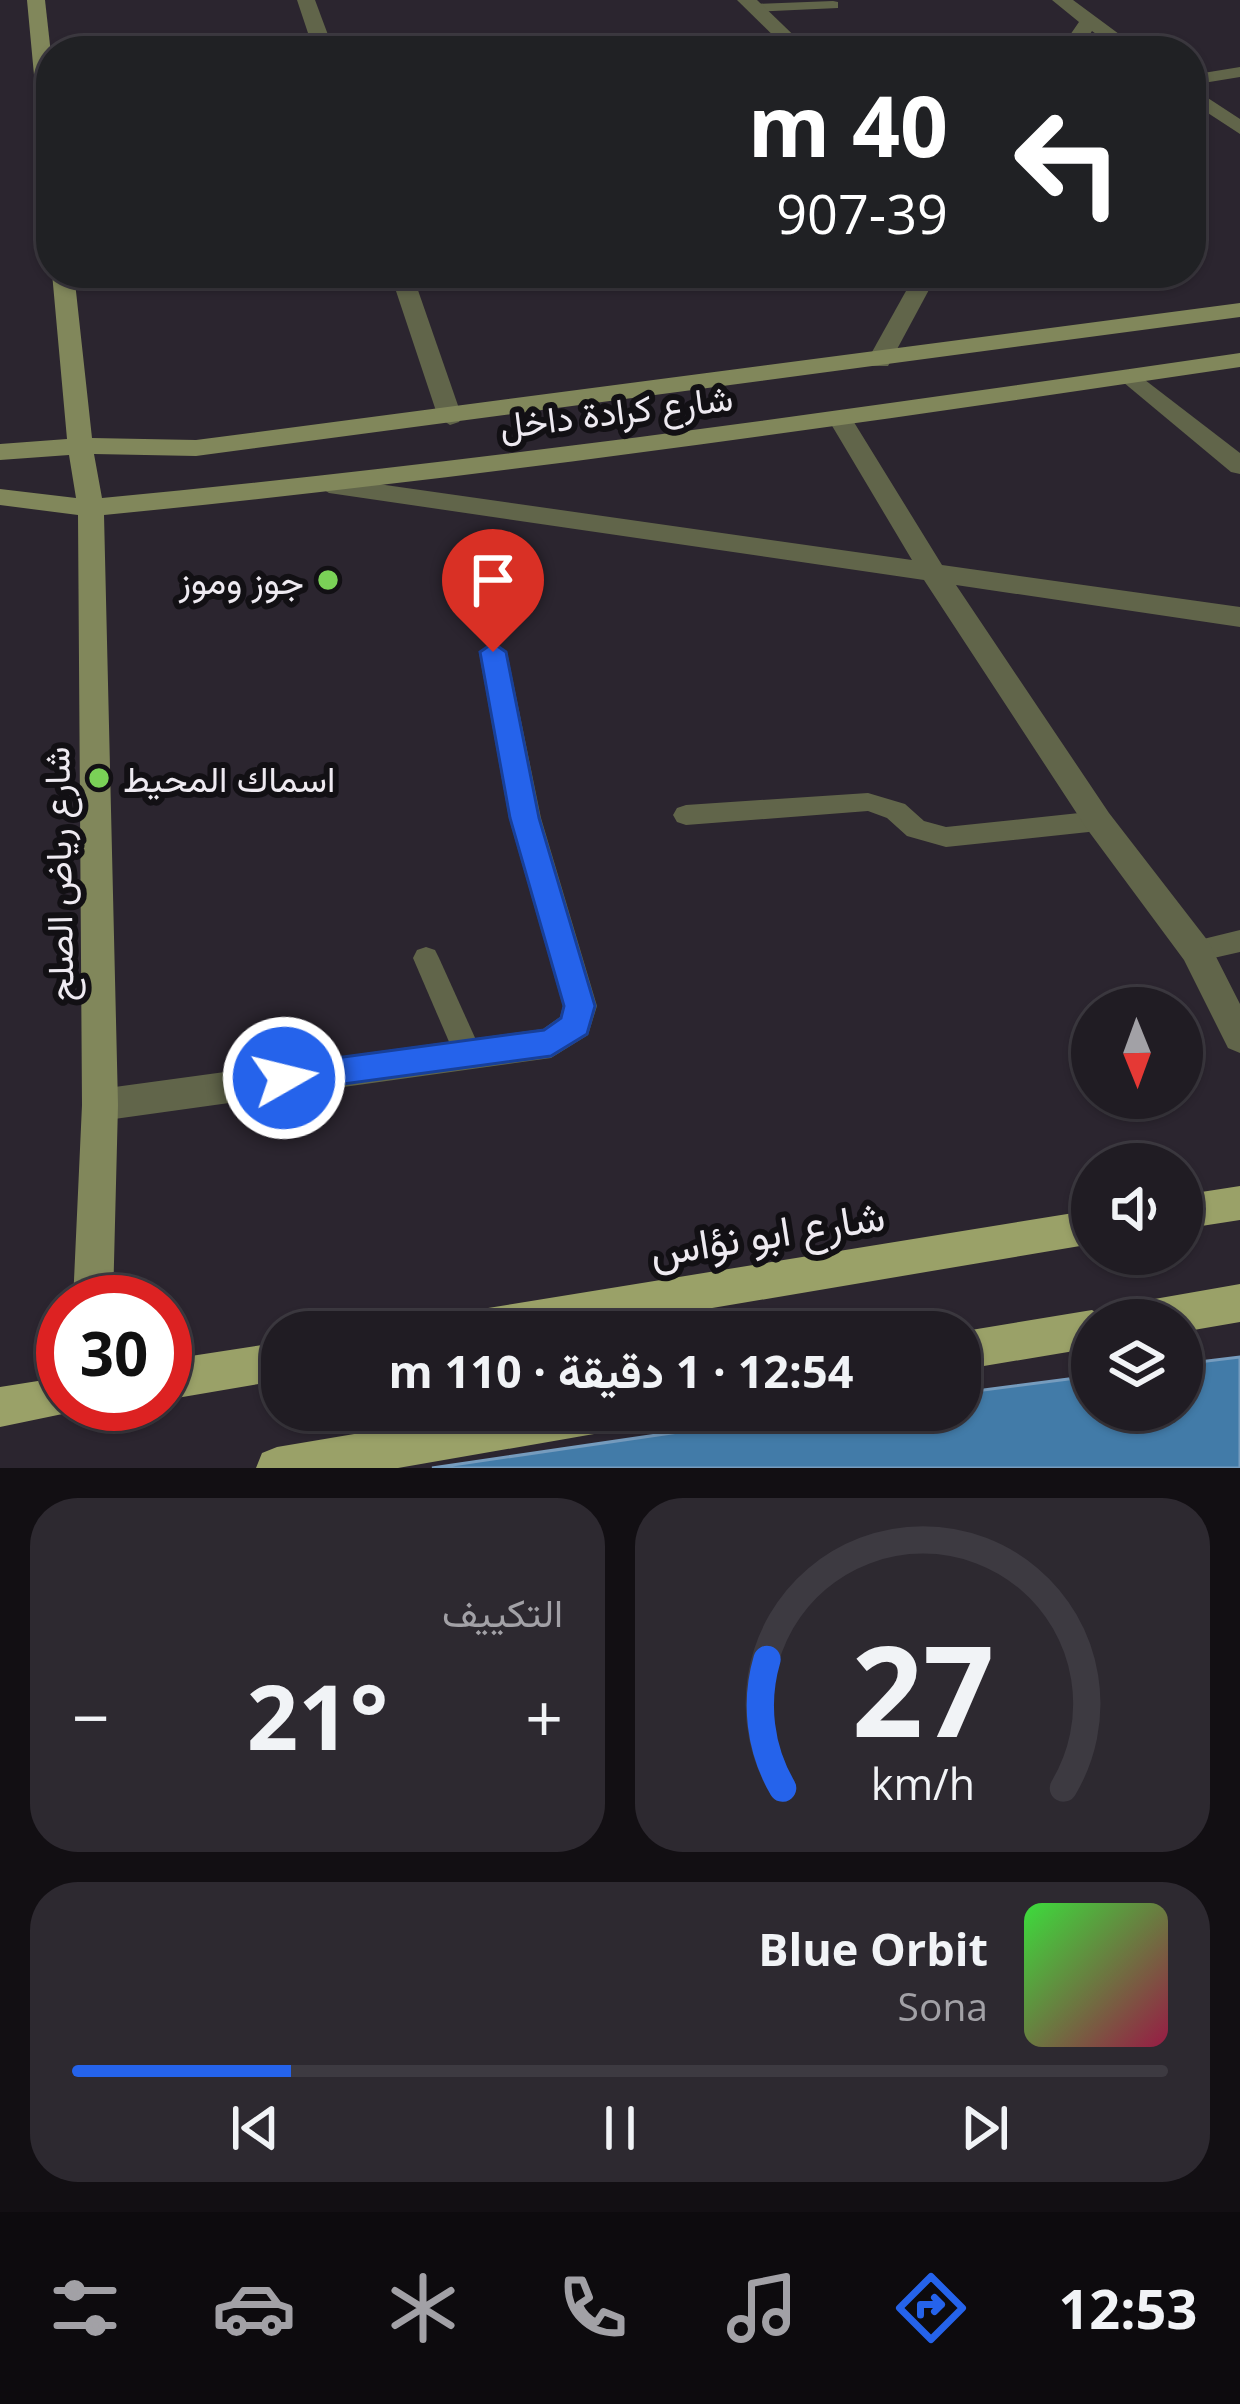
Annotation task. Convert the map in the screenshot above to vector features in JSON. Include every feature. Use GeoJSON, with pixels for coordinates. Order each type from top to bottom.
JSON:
{"type":"FeatureCollection","features":[{"type":"Feature","properties":{"kind":"main road"},"geometry":{"type":"LineString","coordinates":[[36,0],[40,36]]}},
{"type":"Feature","properties":{"kind":"main road","name":"شارع رياض الصلح"},"geometry":{"type":"LineString","coordinates":[[64,288],[91,508],[100,1105],[94,1275]]}},
{"type":"Feature","properties":{"kind":"main road","name":"شارع كرادة داخل"},"geometry":{"type":"LineString","coordinates":[[0,452],[80,446],[196,448],[1240,310]]}},
{"type":"Feature","properties":{"kind":"main road","name":"شارع كرادة داخل"},"geometry":{"type":"LineString","coordinates":[[0,497],[91,508],[329,484],[840,419],[1240,360]]}},
{"type":"Feature","properties":{"kind":"main road"},"geometry":{"type":"LineString","coordinates":[[1203,1209],[1240,1203]]}},
{"type":"Feature","properties":{"kind":"main road","name":"شارع ابو نؤاس"},"geometry":{"type":"LineString","coordinates":[[585,1311],[1071,1230]]}},
{"type":"Feature","properties":{"kind":"main road"},"geometry":{"type":"LineString","coordinates":[[1203,1310],[1240,1304]]}},
{"type":"Feature","properties":{"kind":"main road"},"geometry":{"type":"LineString","coordinates":[[981,1348],[1071,1332]]}},
{"type":"Feature","properties":{"kind":"main road"},"geometry":{"type":"LineString","coordinates":[[192,1376],[261,1364]]}},
{"type":"Feature","properties":{"kind":"main road"},"geometry":{"type":"LineString","coordinates":[[0,1407],[36,1401]]}},
{"type":"Feature","properties":{"kind":"main road"},"geometry":{"type":"LineString","coordinates":[[278,1468],[494,1431]]}},
{"type":"Feature","properties":{"kind":"street"},"geometry":{"type":"LineString","coordinates":[[306,0],[319,36]]}},
{"type":"Feature","properties":{"kind":"street"},"geometry":{"type":"LineString","coordinates":[[1061,0],[1110,36]]}},
{"type":"Feature","properties":{"kind":"street"},"geometry":{"type":"LineString","coordinates":[[750,4],[784,36]]}},
{"type":"Feature","properties":{"kind":"street"},"geometry":{"type":"LineString","coordinates":[[1079,36],[1089,21]]}},
{"type":"Feature","properties":{"kind":"street"},"geometry":{"type":"LineString","coordinates":[[1206,104],[1240,128]]}},
{"type":"Feature","properties":{"kind":"street"},"geometry":{"type":"LineString","coordinates":[[406,288],[450,417]]}},
{"type":"Feature","properties":{"kind":"street"},"geometry":{"type":"LineString","coordinates":[[879,361],[919,288]]}},
{"type":"Feature","properties":{"kind":"street"},"geometry":{"type":"LineString","coordinates":[[1132,376],[1240,466]]}},
{"type":"Feature","properties":{"kind":"street"},"geometry":{"type":"LineString","coordinates":[[840,419],[932,572],[1098,821],[1196,951],[1240,1038]]}},
{"type":"Feature","properties":{"kind":"street"},"geometry":{"type":"LineString","coordinates":[[329,484],[1240,617]]}},
{"type":"Feature","properties":{"kind":"street"},"geometry":{"type":"LineString","coordinates":[[100,1105],[551,1042],[575,1025],[580,1006],[525,818],[493,652]]}},
{"type":"Feature","properties":{"kind":"lane"},"geometry":{"type":"LineString","coordinates":[[750,4],[833,5]]}},
{"type":"Feature","properties":{"kind":"lane"},"geometry":{"type":"LineString","coordinates":[[1206,78],[1240,72]]}},
{"type":"Feature","properties":{"kind":"lane"},"geometry":{"type":"LineString","coordinates":[[686,814],[868,802],[896,811],[916,829],[946,837],[1098,821]]}},
{"type":"Feature","properties":{"kind":"lane"},"geometry":{"type":"LineString","coordinates":[[1196,951],[1240,941]]}},
{"type":"Feature","properties":{"kind":"lane"},"geometry":{"type":"LineString","coordinates":[[426,958],[467,1052]]}},
{"type":"Feature","properties":{"kind":"water"},"geometry":{"type":"Polygon","coordinates":[[[1240,1357],[1240,1468],[432,1468],[685,1431],[981,1431],[981,1390],[1071,1379],[1071,1431],[1203,1431],[1203,1361],[1240,1357]]]}},
{"type":"Feature","properties":{"kind":"place","name":"جوز وموز"},"geometry":{"type":"Point","coordinates":[328,580]}},
{"type":"Feature","properties":{"kind":"place","name":"اسماك المحيط"},"geometry":{"type":"Point","coordinates":[99,778]}},
{"type":"Feature","properties":{"kind":"route"},"geometry":{"type":"LineString","coordinates":[[284,1078],[551,1042],[575,1025],[580,1006],[525,818],[493,652]]}}]}
